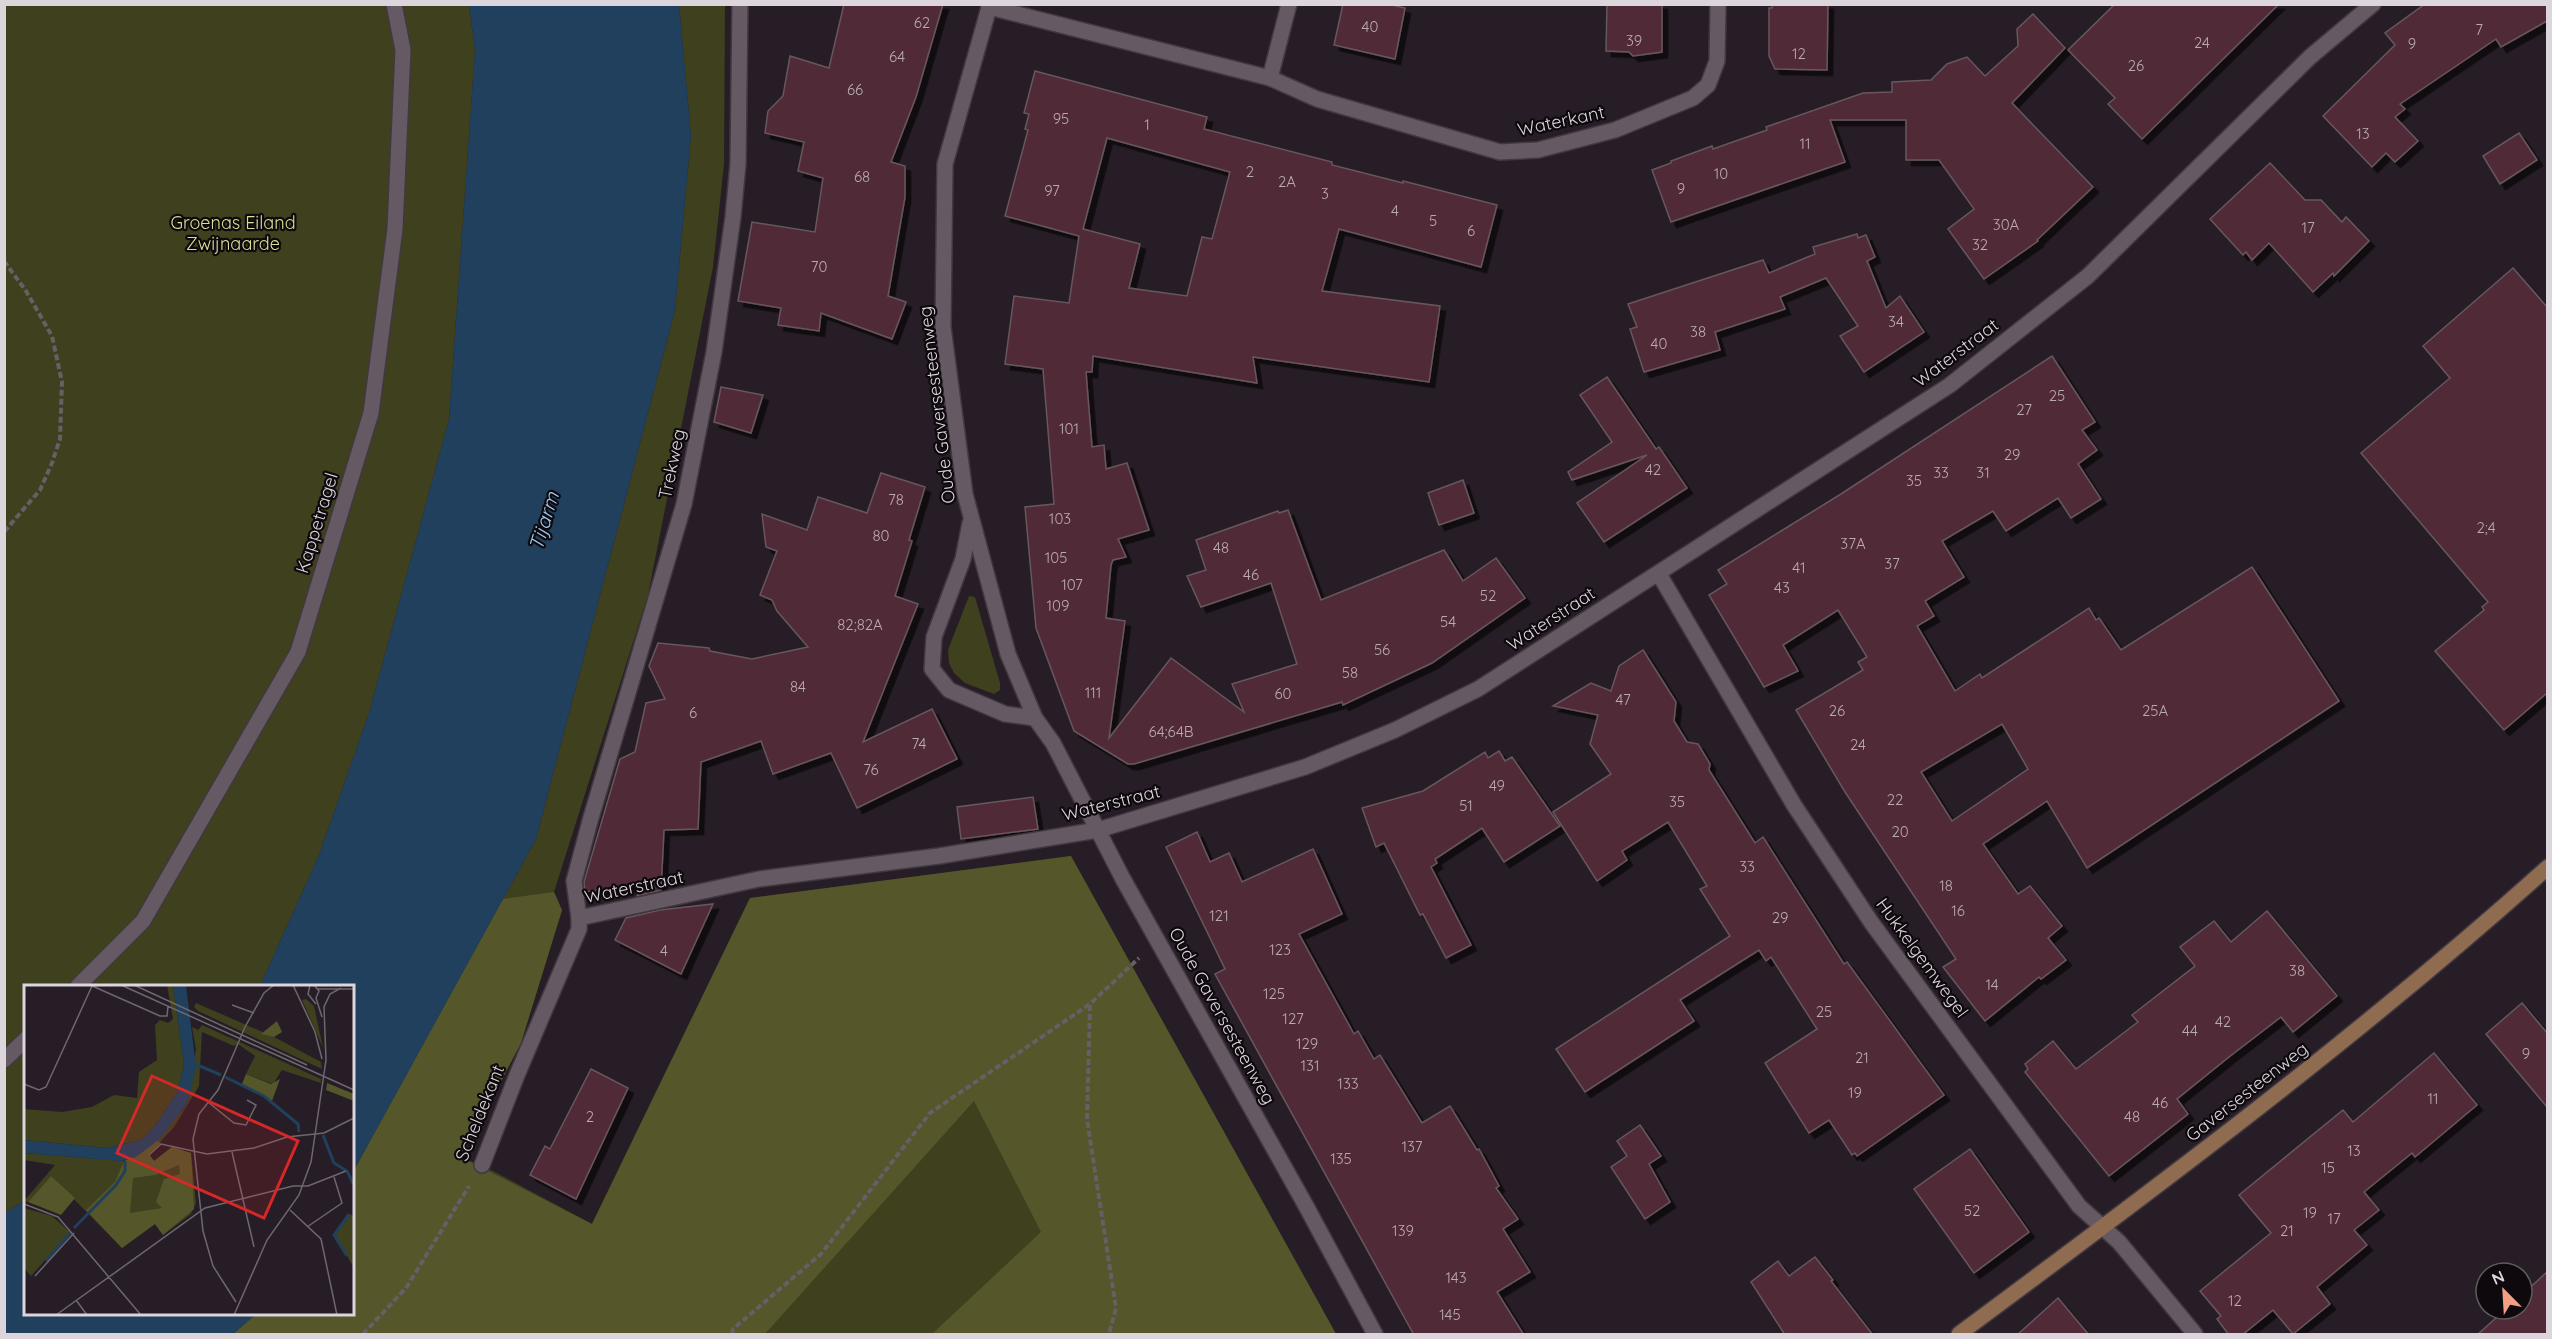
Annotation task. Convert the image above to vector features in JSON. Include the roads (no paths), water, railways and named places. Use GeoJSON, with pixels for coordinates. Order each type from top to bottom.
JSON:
{"type":"FeatureCollection","features":[{"type":"Feature","properties":{"kind":"street","name":"Kappetragel"},"geometry":{"type":"LineString","coordinates":[[80,985],[143,921],[298,651],[371,413],[395,229],[403,51],[394,4]]}},
{"type":"Feature","properties":{"kind":"street","name":"Trekweg"},"geometry":{"type":"LineString","coordinates":[[579,918],[574,880],[684,504],[716,342],[738,164],[740,4]]}},
{"type":"Feature","properties":{"kind":"street"},"geometry":{"type":"LineString","coordinates":[[1270,78],[1289,4]]}},
{"type":"Feature","properties":{"kind":"street","name":"Waterkant"},"geometry":{"type":"LineString","coordinates":[[990,6],[1270,78],[1317,99],[1500,153],[1538,150],[1615,130],[1693,98],[1708,85],[1717,61],[1718,4]]}},
{"type":"Feature","properties":{"kind":"street","name":"Waterstraat"},"geometry":{"type":"LineString","coordinates":[[579,918],[759,879],[939,856],[1098,830],[1305,767],[1395,730],[1478,689],[1950,385],[2088,276],[2310,57],[2373,4]]}},
{"type":"Feature","properties":{"kind":"street","name":"Oude Gaversesteenweg"},"geometry":{"type":"LineString","coordinates":[[990,6],[945,164],[943,327],[971,519],[1008,654],[1035,718],[1053,743],[1158,941],[1375,1335]]}},
{"type":"Feature","properties":{"kind":"street","name":"Oude Gaversesteenweg"},"geometry":{"type":"LineString","coordinates":[[971,519],[963,559],[934,637],[932,669],[949,690],[1005,714],[1035,718]]}},
{"type":"Feature","properties":{"kind":"street","name":"Hukkelgemwegel"},"geometry":{"type":"LineString","coordinates":[[1659,573],[1794,805],[1865,912],[2079,1206],[2119,1242],[2194,1335]]}},
{"type":"Feature","properties":{"kind":"street","name":"Gaversesteenweg"},"geometry":{"type":"LineString","coordinates":[[1959,1335],[2293,1082],[2478,930],[2547,867]]}},
{"type":"Feature","properties":{"kind":"street","name":"Scheldekant"},"geometry":{"type":"LineString","coordinates":[[482,1165],[517,1075],[579,929],[579,918]]}},
{"type":"Feature","properties":{"kind":"street"},"geometry":{"type":"LineString","coordinates":[[4,1060],[24,1041]]}},
{"type":"Feature","properties":{"kind":"water","name":"Tijarm"},"geometry":{"type":"Polygon","coordinates":[[[469,5],[679,5],[691,135],[675,310],[536,839],[354,1170],[354,985],[260,985],[319,855],[369,713],[449,419],[475,50],[469,5]]]}},
{"type":"Feature","properties":{"kind":"water"},"geometry":{"type":"Polygon","coordinates":[[[24,1201],[24,1315],[255,1315],[233,1334],[5,1334],[5,1213],[24,1201]]]}},
{"type":"Feature","properties":{"kind":"park label","name":"Groenas Eiland Zwijnaarde"},"geometry":{"type":"Point","coordinates":[233,233]}}]}
